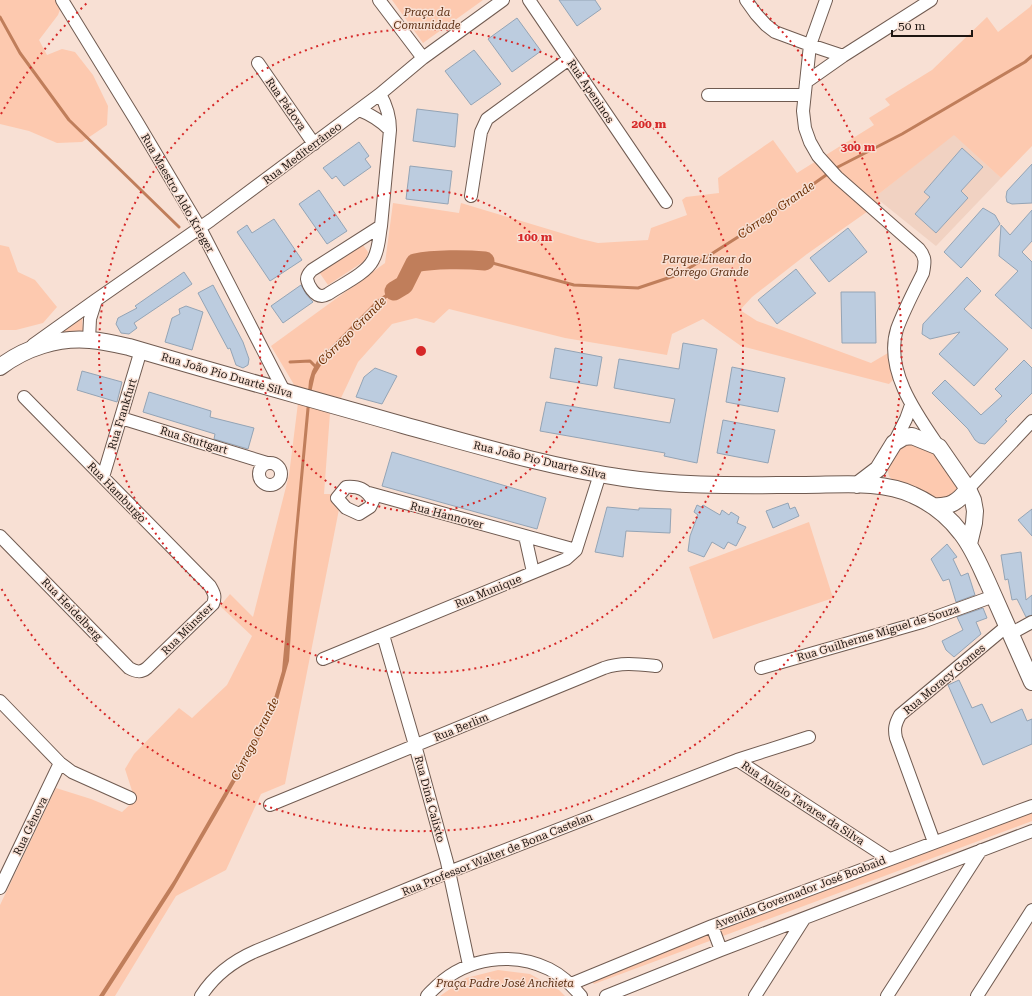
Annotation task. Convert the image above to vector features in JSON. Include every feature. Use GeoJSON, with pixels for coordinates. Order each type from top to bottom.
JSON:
{"type":"FeatureCollection","features":[{"type":"Feature","properties":{"kind":"main road","name":"Rua João Pio Duarte Silva"},"geometry":{"type":"LineString","coordinates":[[0,367],[25,351],[48,343],[63,340],[90,340],[141,350],[320,402],[498,451],[567,468],[627,478],[683,483],[857,485],[894,488],[913,495],[933,506],[952,522],[961,532],[969,544],[994,596],[1032,682]]}},
{"type":"Feature","properties":{"kind":"main road"},"geometry":{"type":"LineString","coordinates":[[857,485],[878,469],[894,443],[904,437],[912,436],[939,447],[968,489],[975,511],[969,544]]}},
{"type":"Feature","properties":{"kind":"main road"},"geometry":{"type":"LineString","coordinates":[[884,461],[883,472],[887,480],[894,488]]}},
{"type":"Feature","properties":{"kind":"main road"},"geometry":{"type":"LineString","coordinates":[[933,506],[945,507],[955,503],[968,489]]}},
{"type":"Feature","properties":{"kind":"street","name":"Rua Maestro Aldo Krieger"},"geometry":{"type":"LineString","coordinates":[[62,0],[200,228],[284,391]]}},
{"type":"Feature","properties":{"kind":"street"},"geometry":{"type":"LineString","coordinates":[[379,0],[423,58]]}},
{"type":"Feature","properties":{"kind":"street","name":"Rua Mediterrâneo"},"geometry":{"type":"LineString","coordinates":[[25,351],[200,228],[380,94],[423,58],[503,0]]}},
{"type":"Feature","properties":{"kind":"street","name":"Rua Apeninos"},"geometry":{"type":"LineString","coordinates":[[529,0],[666,202]]}},
{"type":"Feature","properties":{"kind":"street"},"geometry":{"type":"LineString","coordinates":[[746,0],[766,25],[776,32],[843,56]]}},
{"type":"Feature","properties":{"kind":"street"},"geometry":{"type":"LineString","coordinates":[[826,0],[810,45],[804,94],[803,111],[805,128],[810,142],[818,156],[837,177],[920,249],[924,255],[925,264],[923,273],[897,330],[894,350],[897,369],[904,391],[915,414],[939,447]]}},
{"type":"Feature","properties":{"kind":"street"},"geometry":{"type":"LineString","coordinates":[[806,82],[843,56],[931,0]]}},
{"type":"Feature","properties":{"kind":"street"},"geometry":{"type":"LineString","coordinates":[[471,196],[481,132],[487,119],[569,59]]}},
{"type":"Feature","properties":{"kind":"street","name":"Rua Pádova"},"geometry":{"type":"LineString","coordinates":[[258,63],[314,144]]}},
{"type":"Feature","properties":{"kind":"street"},"geometry":{"type":"LineString","coordinates":[[380,94],[387,105],[390,116],[390,130],[381,226],[378,248],[374,260],[366,269],[328,294],[322,296],[316,294],[311,289],[307,278],[312,270],[381,226]]}},
{"type":"Feature","properties":{"kind":"street"},"geometry":{"type":"LineString","coordinates":[[708,95],[804,94]]}},
{"type":"Feature","properties":{"kind":"street"},"geometry":{"type":"LineString","coordinates":[[359,110],[371,115],[390,130]]}},
{"type":"Feature","properties":{"kind":"street"},"geometry":{"type":"LineString","coordinates":[[90,340],[90,319],[96,300]]}},
{"type":"Feature","properties":{"kind":"street","name":"Rua Frankfurt"},"geometry":{"type":"LineString","coordinates":[[102,477],[141,350]]}},
{"type":"Feature","properties":{"kind":"street","name":"Rua Hamburgo"},"geometry":{"type":"LineString","coordinates":[[24,397],[210,586]]}},
{"type":"Feature","properties":{"kind":"street"},"geometry":{"type":"LineString","coordinates":[[894,443],[911,405]]}},
{"type":"Feature","properties":{"kind":"street","name":"Rua Stuttgart"},"geometry":{"type":"LineString","coordinates":[[121,418],[267,463]]}},
{"type":"Feature","properties":{"kind":"street"},"geometry":{"type":"LineString","coordinates":[[968,489],[1032,421]]}},
{"type":"Feature","properties":{"kind":"street"},"geometry":{"type":"LineString","coordinates":[[576,550],[600,474]]}},
{"type":"Feature","properties":{"kind":"street","name":"Rua Hannover"},"geometry":{"type":"LineString","coordinates":[[369,493],[576,550]]}},
{"type":"Feature","properties":{"kind":"street","name":"Rua Heidelberg"},"geometry":{"type":"LineString","coordinates":[[0,536],[129,668],[136,671],[143,671],[147,668]]}},
{"type":"Feature","properties":{"kind":"street"},"geometry":{"type":"LineString","coordinates":[[525,536],[534,572]]}},
{"type":"Feature","properties":{"kind":"street","name":"Rua Munique"},"geometry":{"type":"LineString","coordinates":[[323,659],[566,559],[576,550]]}},
{"type":"Feature","properties":{"kind":"street","name":"Rua Münster"},"geometry":{"type":"LineString","coordinates":[[147,668],[213,604],[215,598],[210,586]]}},
{"type":"Feature","properties":{"kind":"street","name":"Rua Guilherme Miguel de Souza"},"geometry":{"type":"LineString","coordinates":[[761,668],[922,622],[994,596]]}},
{"type":"Feature","properties":{"kind":"street","name":"Rua Moracy Gomes"},"geometry":{"type":"LineString","coordinates":[[934,842],[896,738],[894,730],[895,723],[900,716],[1008,630],[1032,622]]}},
{"type":"Feature","properties":{"kind":"street","name":"Rua Diná Calixto"},"geometry":{"type":"LineString","coordinates":[[382,635],[415,745],[449,872],[469,965]]}},
{"type":"Feature","properties":{"kind":"street","name":"Rua Berlim"},"geometry":{"type":"LineString","coordinates":[[270,806],[614,664],[628,663],[656,666]]}},
{"type":"Feature","properties":{"kind":"street"},"geometry":{"type":"LineString","coordinates":[[0,701],[60,763],[72,772],[130,798]]}},
{"type":"Feature","properties":{"kind":"street","name":"Rua Professor Walter de Bona Castelan"},"geometry":{"type":"LineString","coordinates":[[201,996],[221,972],[238,959],[256,950],[449,872],[737,760],[809,737]]}},
{"type":"Feature","properties":{"kind":"street","name":"Rua Anízio Tavares da Silva"},"geometry":{"type":"LineString","coordinates":[[737,760],[889,858]]}},
{"type":"Feature","properties":{"kind":"street","name":"Rua Gênova"},"geometry":{"type":"LineString","coordinates":[[0,888],[60,763]]}},
{"type":"Feature","properties":{"kind":"street","name":"Avenida Governador José Boabaid"},"geometry":{"type":"LineString","coordinates":[[571,984],[712,926],[889,858],[1032,806]]}},
{"type":"Feature","properties":{"kind":"street"},"geometry":{"type":"LineString","coordinates":[[606,996],[721,950],[1032,831]]}},
{"type":"Feature","properties":{"kind":"street"},"geometry":{"type":"LineString","coordinates":[[887,996],[981,850]]}},
{"type":"Feature","properties":{"kind":"street"},"geometry":{"type":"LineString","coordinates":[[977,996],[1032,910]]}},
{"type":"Feature","properties":{"kind":"street"},"geometry":{"type":"LineString","coordinates":[[755,996],[804,919]]}},
{"type":"Feature","properties":{"kind":"street"},"geometry":{"type":"LineString","coordinates":[[712,926],[721,950]]}},
{"type":"Feature","properties":{"kind":"street"},"geometry":{"type":"LineString","coordinates":[[427,996],[447,977],[469,965],[496,959],[523,960],[549,969],[571,984],[581,996]]}},
{"type":"Feature","properties":{"kind":"shaded area"},"geometry":{"type":"Polygon","coordinates":[[[954,134],[1001,178],[936,246],[875,197],[954,134]]]}},
{"type":"Feature","properties":{"kind":"green space"},"geometry":{"type":"Polygon","coordinates":[[[0,0],[60,0],[62,4],[58,15],[39,40],[47,55],[62,49],[75,52],[93,75],[108,106],[107,125],[82,142],[57,143],[29,131],[0,124],[0,0]]]}},
{"type":"Feature","properties":{"kind":"green space","name":"Praça da Comunidade"},"geometry":{"type":"Polygon","coordinates":[[[392,0],[483,0],[423,43],[392,0]]]}},
{"type":"Feature","properties":{"kind":"green space","name":"Parque Linear do Córrego Grande"},"geometry":{"type":"Polygon","coordinates":[[[1032,4],[1032,146],[1001,178],[954,135],[875,197],[881,202],[807,254],[752,297],[740,310],[757,321],[871,363],[888,353],[893,380],[889,384],[741,346],[703,319],[672,334],[667,355],[565,338],[449,309],[434,323],[416,318],[392,324],[358,362],[341,398],[296,388],[271,346],[385,263],[393,203],[459,213],[461,203],[598,243],[648,240],[651,228],[687,215],[682,200],[686,197],[719,193],[718,178],[773,140],[797,173],[874,125],[869,118],[890,105],[885,99],[932,70],[987,17],[998,32],[1032,4]]]}},
{"type":"Feature","properties":{"kind":"green space"},"geometry":{"type":"Polygon","coordinates":[[[0,245],[9,247],[18,272],[35,280],[57,307],[43,323],[16,330],[0,330],[0,245]]]}},
{"type":"Feature","properties":{"kind":"green space"},"geometry":{"type":"Polygon","coordinates":[[[363,245],[368,252],[363,262],[328,285],[319,272],[363,245]]]}},
{"type":"Feature","properties":{"kind":"green space"},"geometry":{"type":"Polygon","coordinates":[[[84,313],[82,324],[85,334],[51,335],[84,313]]]}},
{"type":"Feature","properties":{"kind":"green space"},"geometry":{"type":"Polygon","coordinates":[[[298,403],[330,413],[324,494],[342,494],[285,784],[261,794],[226,870],[176,896],[115,996],[0,996],[0,905],[56,788],[91,799],[122,812],[135,800],[125,769],[134,754],[179,708],[192,718],[227,685],[252,636],[220,606],[230,594],[253,617],[289,475],[298,403]]]}},
{"type":"Feature","properties":{"kind":"green space"},"geometry":{"type":"Polygon","coordinates":[[[911,440],[936,450],[964,489],[934,504],[897,485],[889,476],[886,462],[897,446],[911,440]]]}},
{"type":"Feature","properties":{"kind":"green space"},"geometry":{"type":"Polygon","coordinates":[[[809,522],[833,598],[713,639],[689,567],[809,522]]]}},
{"type":"Feature","properties":{"kind":"green space"},"geometry":{"type":"Polygon","coordinates":[[[1032,813],[1032,821],[594,984],[590,979],[1032,813]]]}},
{"type":"Feature","properties":{"kind":"green space","name":"Praça Padre José Anchieta"},"geometry":{"type":"Polygon","coordinates":[[[498,970],[530,974],[559,990],[565,996],[440,996],[466,978],[498,970]]]}},
{"type":"Feature","properties":{"kind":"water"},"geometry":{"type":"Polygon","coordinates":[[[486,258],[485,261],[430,262],[419,266],[406,286],[382,301],[323,362],[315,375],[311,393],[297,542],[289,661],[277,703],[256,746],[173,889],[104,996],[99,996],[174,880],[250,748],[272,705],[282,671],[309,381],[317,361],[377,300],[402,283],[417,265],[433,259],[486,258]]]}},
{"type":"Feature","properties":{"kind":"building"},"geometry":{"type":"Polygon","coordinates":[[[559,0],[595,0],[601,9],[577,26],[559,0]]]}},
{"type":"Feature","properties":{"kind":"building"},"geometry":{"type":"Polygon","coordinates":[[[517,18],[541,51],[512,72],[488,39],[517,18]]]}},
{"type":"Feature","properties":{"kind":"building"},"geometry":{"type":"Polygon","coordinates":[[[474,50],[501,84],[471,105],[445,71],[474,50]]]}},
{"type":"Feature","properties":{"kind":"building"},"geometry":{"type":"Polygon","coordinates":[[[417,109],[458,114],[455,147],[413,141],[417,109]]]}},
{"type":"Feature","properties":{"kind":"building"},"geometry":{"type":"Polygon","coordinates":[[[359,142],[369,156],[365,159],[371,167],[344,186],[336,176],[332,179],[323,168],[359,142]]]}},
{"type":"Feature","properties":{"kind":"building"},"geometry":{"type":"Polygon","coordinates":[[[962,148],[983,167],[961,191],[968,198],[936,233],[915,214],[930,197],[924,192],[962,148]]]}},
{"type":"Feature","properties":{"kind":"building"},"geometry":{"type":"Polygon","coordinates":[[[1032,164],[1032,203],[1012,204],[1007,202],[1007,191],[1032,164]]]}},
{"type":"Feature","properties":{"kind":"building"},"geometry":{"type":"Polygon","coordinates":[[[410,166],[452,171],[448,204],[406,199],[410,166]]]}},
{"type":"Feature","properties":{"kind":"building"},"geometry":{"type":"Polygon","coordinates":[[[319,190],[347,231],[327,244],[299,204],[319,190]]]}},
{"type":"Feature","properties":{"kind":"building"},"geometry":{"type":"Polygon","coordinates":[[[983,208],[995,215],[1000,224],[961,268],[944,252],[983,208]]]}},
{"type":"Feature","properties":{"kind":"building"},"geometry":{"type":"Polygon","coordinates":[[[1032,210],[1032,241],[1022,252],[1032,262],[1032,329],[995,295],[1018,271],[999,256],[1001,225],[1010,235],[1032,210]]]}},
{"type":"Feature","properties":{"kind":"building"},"geometry":{"type":"Polygon","coordinates":[[[274,219],[302,260],[270,281],[237,232],[247,225],[252,233],[274,219]]]}},
{"type":"Feature","properties":{"kind":"building"},"geometry":{"type":"Polygon","coordinates":[[[848,228],[867,252],[829,282],[810,258],[848,228]]]}},
{"type":"Feature","properties":{"kind":"building"},"geometry":{"type":"Polygon","coordinates":[[[796,269],[816,293],[777,324],[758,300],[796,269]]]}},
{"type":"Feature","properties":{"kind":"building"},"geometry":{"type":"Polygon","coordinates":[[[184,272],[192,284],[134,323],[137,328],[129,334],[121,333],[116,324],[118,318],[137,308],[135,306],[184,272]]]}},
{"type":"Feature","properties":{"kind":"building"},"geometry":{"type":"Polygon","coordinates":[[[967,277],[981,291],[964,309],[1008,349],[974,386],[939,354],[960,332],[930,339],[922,334],[923,324],[967,277]]]}},
{"type":"Feature","properties":{"kind":"building"},"geometry":{"type":"Polygon","coordinates":[[[213,285],[243,342],[249,359],[248,365],[243,368],[236,365],[230,348],[228,349],[198,293],[213,285]]]}},
{"type":"Feature","properties":{"kind":"building"},"geometry":{"type":"Polygon","coordinates":[[[301,285],[313,302],[283,323],[271,306],[301,285]]]}},
{"type":"Feature","properties":{"kind":"building"},"geometry":{"type":"Polygon","coordinates":[[[841,292],[875,292],[876,343],[842,343],[841,292]]]}},
{"type":"Feature","properties":{"kind":"building"},"geometry":{"type":"Polygon","coordinates":[[[186,306],[203,312],[192,350],[165,342],[172,318],[180,314],[179,309],[186,306]]]}},
{"type":"Feature","properties":{"kind":"building"},"geometry":{"type":"Polygon","coordinates":[[[683,343],[717,349],[697,463],[664,456],[665,453],[540,431],[546,402],[670,423],[675,399],[614,388],[619,359],[679,369],[683,343]]]}},
{"type":"Feature","properties":{"kind":"building"},"geometry":{"type":"Polygon","coordinates":[[[555,348],[602,357],[597,386],[550,378],[555,348]]]}},
{"type":"Feature","properties":{"kind":"building"},"geometry":{"type":"Polygon","coordinates":[[[1024,360],[1032,368],[1032,393],[1005,420],[1007,421],[985,444],[979,443],[975,440],[968,429],[932,393],[945,380],[981,415],[1002,396],[995,389],[1024,360]]]}},
{"type":"Feature","properties":{"kind":"building"},"geometry":{"type":"Polygon","coordinates":[[[732,367],[785,378],[778,412],[726,402],[732,367]]]}},
{"type":"Feature","properties":{"kind":"building"},"geometry":{"type":"Polygon","coordinates":[[[375,368],[397,376],[382,404],[356,397],[364,377],[375,368]]]}},
{"type":"Feature","properties":{"kind":"building"},"geometry":{"type":"Polygon","coordinates":[[[82,371],[122,382],[117,402],[77,390],[82,371]]]}},
{"type":"Feature","properties":{"kind":"building"},"geometry":{"type":"Polygon","coordinates":[[[149,392],[211,411],[210,417],[254,428],[248,449],[214,439],[215,434],[143,412],[149,392]]]}},
{"type":"Feature","properties":{"kind":"building"},"geometry":{"type":"Polygon","coordinates":[[[723,420],[775,430],[768,463],[717,453],[723,420]]]}},
{"type":"Feature","properties":{"kind":"building"},"geometry":{"type":"Polygon","coordinates":[[[392,452],[546,498],[537,529],[382,486],[392,452]]]}},
{"type":"Feature","properties":{"kind":"building"},"geometry":{"type":"Polygon","coordinates":[[[788,503],[790,509],[795,507],[799,516],[773,528],[766,511],[788,503]]]}},
{"type":"Feature","properties":{"kind":"building"},"geometry":{"type":"Polygon","coordinates":[[[697,505],[701,507],[703,505],[720,515],[722,510],[729,515],[731,512],[739,517],[737,523],[746,527],[736,546],[728,542],[724,549],[712,542],[704,557],[688,551],[690,536],[698,515],[694,512],[697,505]]]}},
{"type":"Feature","properties":{"kind":"building"},"geometry":{"type":"Polygon","coordinates":[[[607,507],[639,510],[639,508],[671,509],[670,533],[626,531],[623,557],[595,552],[607,507]]]}},
{"type":"Feature","properties":{"kind":"building"},"geometry":{"type":"Polygon","coordinates":[[[1032,509],[1032,536],[1018,520],[1032,509]]]}},
{"type":"Feature","properties":{"kind":"building"},"geometry":{"type":"Polygon","coordinates":[[[947,544],[957,557],[953,559],[961,576],[968,573],[975,595],[956,602],[949,579],[943,581],[931,559],[947,544]]]}},
{"type":"Feature","properties":{"kind":"building"},"geometry":{"type":"Polygon","coordinates":[[[1021,552],[1026,600],[1032,595],[1032,615],[1026,617],[1017,599],[1012,600],[1008,579],[1005,580],[1001,555],[1021,552]]]}},
{"type":"Feature","properties":{"kind":"building"},"geometry":{"type":"Polygon","coordinates":[[[983,608],[987,618],[976,622],[981,634],[954,657],[946,650],[942,641],[963,630],[957,617],[983,608]]]}},
{"type":"Feature","properties":{"kind":"building"},"geometry":{"type":"Polygon","coordinates":[[[959,680],[972,708],[982,704],[991,723],[1022,709],[1027,721],[1032,719],[1032,744],[983,765],[948,685],[959,680]]]}},
{"type":"Feature","properties":{"kind":"waterway"},"geometry":{"type":"LineString","coordinates":[[0,17],[20,53],[69,120],[179,227]]}},
{"type":"Feature","properties":{"kind":"waterway","name":"Córrego Grande"},"geometry":{"type":"LineString","coordinates":[[834,169],[902,134],[1025,62],[1032,56]]}},
{"type":"Feature","properties":{"kind":"waterway","name":"Córrego Grande"},"geometry":{"type":"LineString","coordinates":[[485,261],[574,285],[638,288],[680,274],[738,237],[829,173]]}},
{"type":"Feature","properties":{"kind":"waterway","name":"Córrego Grande"},"geometry":{"type":"LineString","coordinates":[[394,291],[404,285],[415,263],[450,260],[485,261]]}},
{"type":"Feature","properties":{"kind":"waterway"},"geometry":{"type":"LineString","coordinates":[[290,362],[310,361],[316,367]]}}]}
